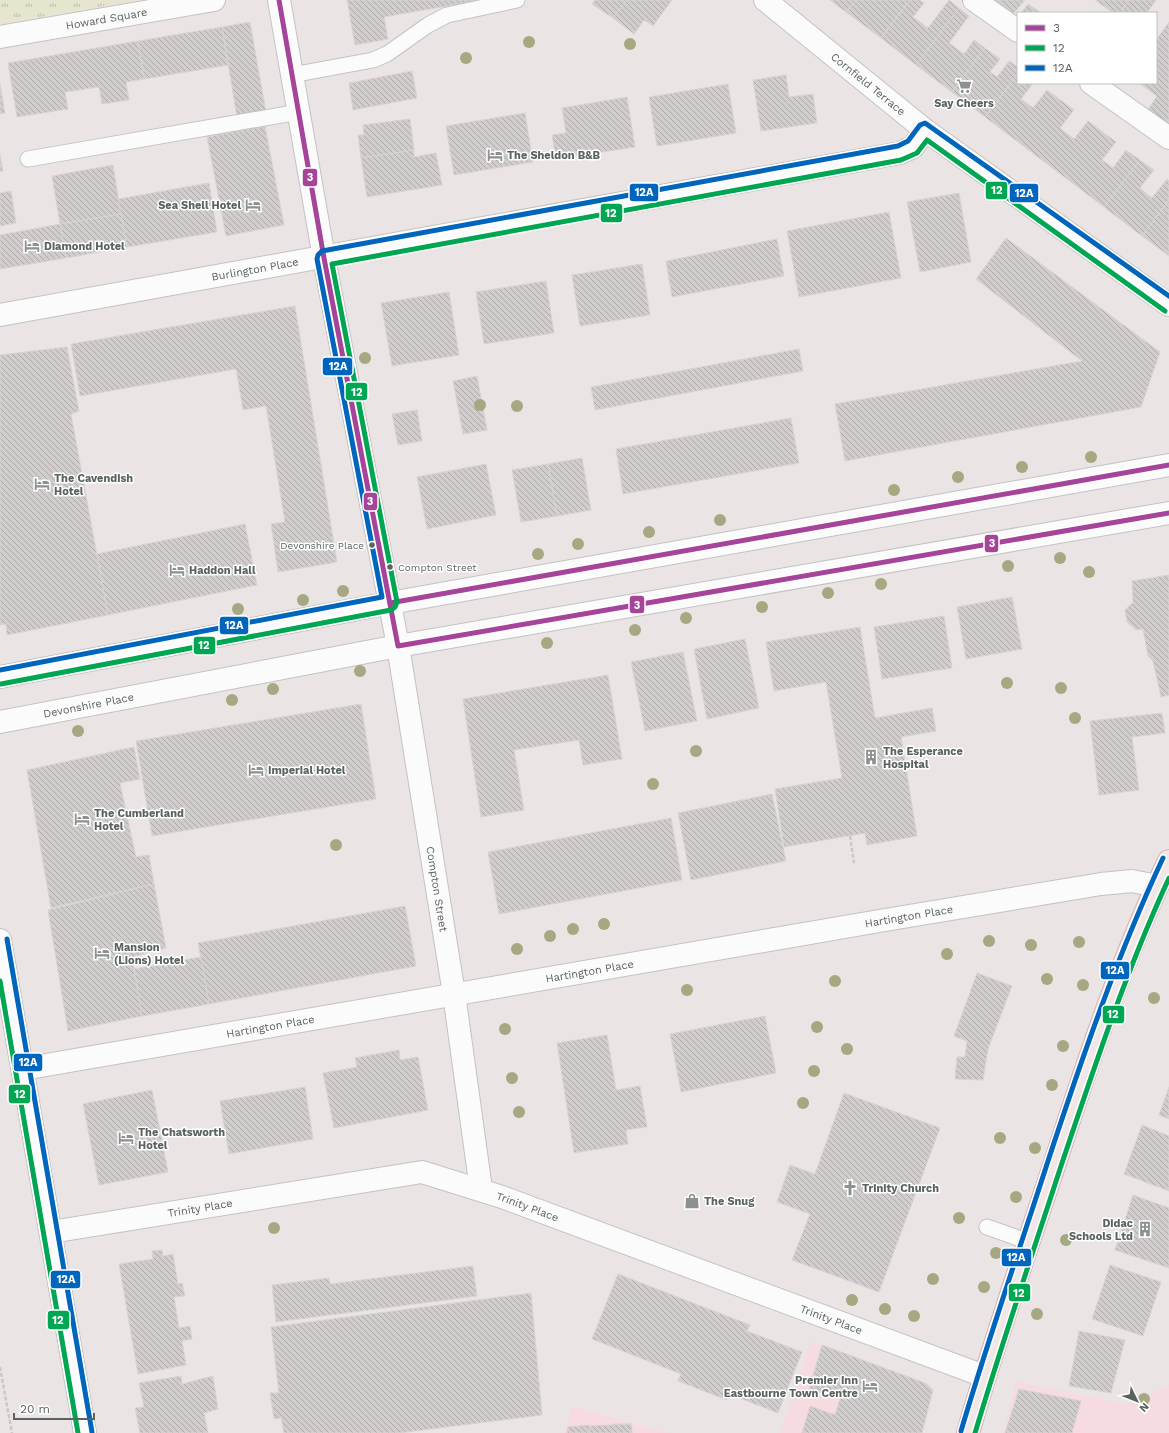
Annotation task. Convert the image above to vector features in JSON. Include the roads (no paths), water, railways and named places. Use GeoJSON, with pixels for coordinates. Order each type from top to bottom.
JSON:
{"type":"FeatureCollection","features":[{"type":"Feature","properties":{"kind":"main road"},"geometry":{"type":"LineString","coordinates":[[968,1433],[984,1376],[1082,1081],[1119,978],[1157,886],[1169,861]]}},
{"type":"Feature","properties":{"kind":"street","name":"Howard Square"},"geometry":{"type":"LineString","coordinates":[[0,37],[214,0]]}},
{"type":"Feature","properties":{"kind":"street","name":"Compton Street"},"geometry":{"type":"LineString","coordinates":[[279,0],[324,258],[398,646],[454,994],[481,1189]]}},
{"type":"Feature","properties":{"kind":"street","name":"Cornfield Terrace"},"geometry":{"type":"LineString","coordinates":[[765,0],[925,130],[1169,305]]}},
{"type":"Feature","properties":{"kind":"street"},"geometry":{"type":"LineString","coordinates":[[974,0],[1017,30]]}},
{"type":"Feature","properties":{"kind":"street"},"geometry":{"type":"LineString","coordinates":[[1092,84],[1169,138]]}},
{"type":"Feature","properties":{"kind":"street","name":"Burlington Place"},"geometry":{"type":"LineString","coordinates":[[0,315],[324,258],[900,153],[913,147],[925,130]]}},
{"type":"Feature","properties":{"kind":"street"},"geometry":{"type":"LineString","coordinates":[[0,677],[390,603],[1169,465]]}},
{"type":"Feature","properties":{"kind":"street","name":"Devonshire Place"},"geometry":{"type":"LineString","coordinates":[[0,722],[398,646],[1169,513]]}},
{"type":"Feature","properties":{"kind":"street","name":"Hartington Place"},"geometry":{"type":"LineString","coordinates":[[23,1069],[1101,884],[1132,881],[1157,886]]}},
{"type":"Feature","properties":{"kind":"street"},"geometry":{"type":"LineString","coordinates":[[0,940],[52,1232],[85,1433]]}},
{"type":"Feature","properties":{"kind":"street","name":"Trinity Place"},"geometry":{"type":"LineString","coordinates":[[52,1232],[422,1172],[481,1189],[984,1376]]}},
{"type":"Feature","properties":{"kind":"lane"},"geometry":{"type":"LineString","coordinates":[[292,76],[373,60],[387,54],[428,25],[447,15],[517,0]]}},
{"type":"Feature","properties":{"kind":"lane"},"geometry":{"type":"LineString","coordinates":[[28,159],[299,112]]}},
{"type":"Feature","properties":{"kind":"lane"},"geometry":{"type":"LineString","coordinates":[[988,1227],[1029,1242]]}},
{"type":"Feature","properties":{"kind":"place","name":"Say Cheers"},"geometry":{"type":"Point","coordinates":[964,86]}},
{"type":"Feature","properties":{"kind":"place","name":"The Sheldon B&B"},"geometry":{"type":"Point","coordinates":[495,155]}},
{"type":"Feature","properties":{"kind":"place","name":"Sea Shell Hotel"},"geometry":{"type":"Point","coordinates":[253,205]}},
{"type":"Feature","properties":{"kind":"place","name":"Diamond Hotel"},"geometry":{"type":"Point","coordinates":[32,246]}},
{"type":"Feature","properties":{"kind":"place","name":"The Cavendish Hotel"},"geometry":{"type":"Point","coordinates":[42,484]}},
{"type":"Feature","properties":{"kind":"place","name":"Devonshire Place"},"geometry":{"type":"Point","coordinates":[372,545]}},
{"type":"Feature","properties":{"kind":"place","name":"Compton Street"},"geometry":{"type":"Point","coordinates":[390,567]}},
{"type":"Feature","properties":{"kind":"place","name":"Haddon Hall"},"geometry":{"type":"Point","coordinates":[177,570]}},
{"type":"Feature","properties":{"kind":"place","name":"The Esperance Hospital"},"geometry":{"type":"Point","coordinates":[871,757]}},
{"type":"Feature","properties":{"kind":"place","name":"Imperial Hotel"},"geometry":{"type":"Point","coordinates":[256,770]}},
{"type":"Feature","properties":{"kind":"place","name":"The Cumberland Hotel"},"geometry":{"type":"Point","coordinates":[82,819]}},
{"type":"Feature","properties":{"kind":"place","name":"Mansion (Lions) Hotel"},"geometry":{"type":"Point","coordinates":[102,953]}},
{"type":"Feature","properties":{"kind":"place","name":"The Chatsworth Hotel"},"geometry":{"type":"Point","coordinates":[126,1138]}},
{"type":"Feature","properties":{"kind":"place","name":"Trinity Church"},"geometry":{"type":"Point","coordinates":[850,1188]}},
{"type":"Feature","properties":{"kind":"place","name":"The Snug"},"geometry":{"type":"Point","coordinates":[692,1201]}},
{"type":"Feature","properties":{"kind":"place","name":"Didac Schools Ltd"},"geometry":{"type":"Point","coordinates":[1145,1229]}},
{"type":"Feature","properties":{"kind":"place","name":"Premier Inn Eastbourne Town Centre"},"geometry":{"type":"Point","coordinates":[870,1386]}}]}
